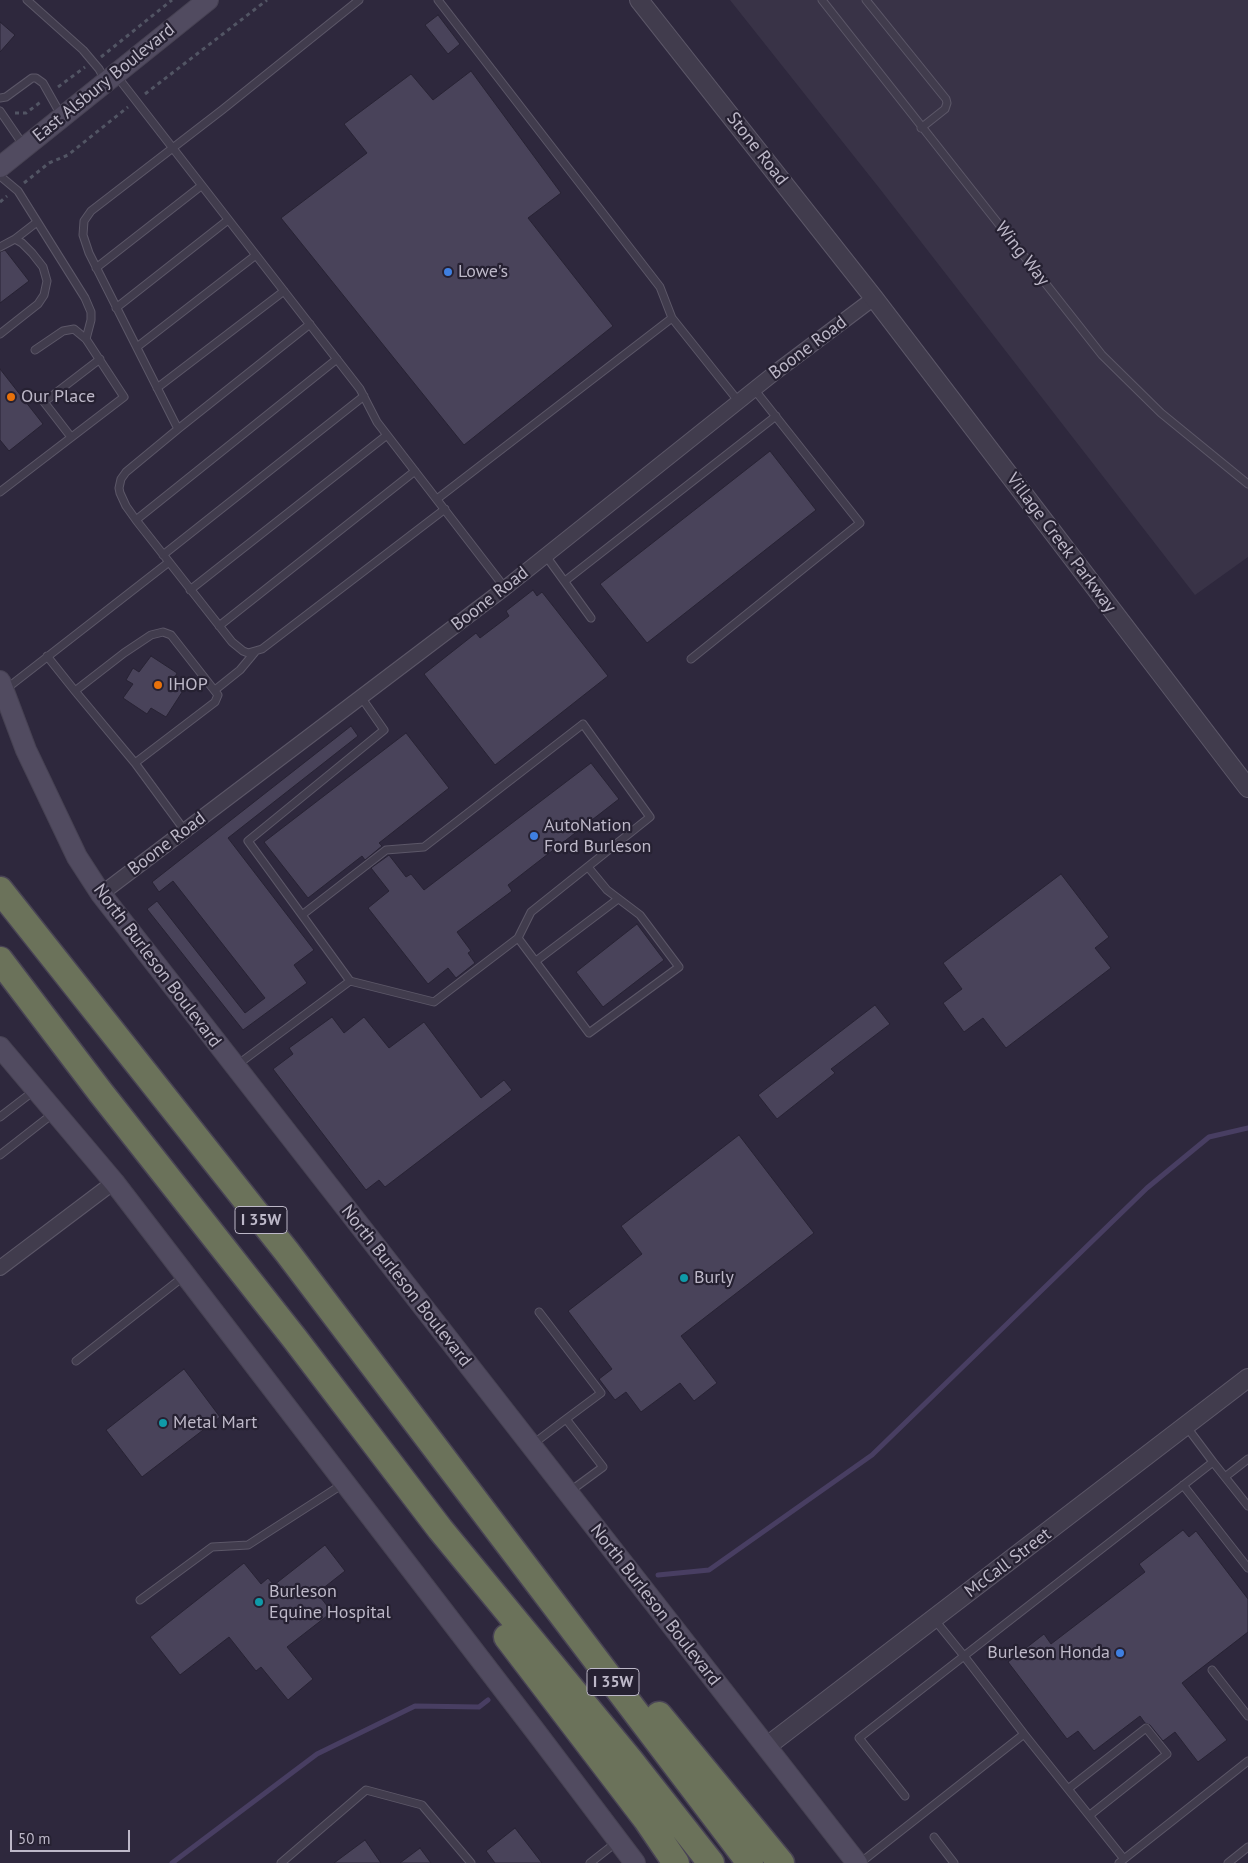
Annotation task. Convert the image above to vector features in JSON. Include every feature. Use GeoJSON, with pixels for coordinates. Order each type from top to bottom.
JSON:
{"type":"FeatureCollection","features":[{"type":"Feature","properties":{"kind":"highway","name":"I 35W"},"geometry":{"type":"LineString","coordinates":[[0,890],[288,1252],[750,1863]]}},
{"type":"Feature","properties":{"kind":"highway","name":"I 35W"},"geometry":{"type":"LineString","coordinates":[[0,960],[101,1093],[295,1339],[440,1528],[630,1760],[711,1863]]}},
{"type":"Feature","properties":{"kind":"highway"},"geometry":{"type":"LineString","coordinates":[[0,989],[101,1093]]}},
{"type":"Feature","properties":{"kind":"highway"},"geometry":{"type":"LineString","coordinates":[[475,1500],[557,1583],[653,1707],[781,1863]]}},
{"type":"Feature","properties":{"kind":"highway"},"geometry":{"type":"LineString","coordinates":[[440,1528],[442,1553],[646,1819],[676,1863]]}},
{"type":"Feature","properties":{"kind":"main road","name":"East Alsbury Boulevard"},"geometry":{"type":"LineString","coordinates":[[0,167],[208,0]]}},
{"type":"Feature","properties":{"kind":"main road","name":"North Burleson Boulevard"},"geometry":{"type":"LineString","coordinates":[[2,686],[26,750],[77,857],[101,894],[530,1446],[859,1863]]}},
{"type":"Feature","properties":{"kind":"main road"},"geometry":{"type":"LineString","coordinates":[[0,1047],[114,1182],[635,1863]]}},
{"type":"Feature","properties":{"kind":"street","name":"Stone Road"},"geometry":{"type":"LineString","coordinates":[[639,0],[874,298]]}},
{"type":"Feature","properties":{"kind":"street","name":"Boone Road"},"geometry":{"type":"LineString","coordinates":[[101,894],[546,556],[754,389],[874,298]]}},
{"type":"Feature","properties":{"kind":"street","name":"Village Creek Parkway"},"geometry":{"type":"LineString","coordinates":[[874,298],[1248,788]]}},
{"type":"Feature","properties":{"kind":"street"},"geometry":{"type":"LineString","coordinates":[[0,1268],[114,1182]]}},
{"type":"Feature","properties":{"kind":"street","name":"McCall Street"},"geometry":{"type":"LineString","coordinates":[[766,1747],[1248,1378]]}},
{"type":"Feature","properties":{"kind":"lane"},"geometry":{"type":"LineString","coordinates":[[27,0],[111,78],[172,149],[360,389],[377,422],[504,588]]}},
{"type":"Feature","properties":{"kind":"lane"},"geometry":{"type":"LineString","coordinates":[[178,429],[96,268],[83,235],[84,221],[91,210],[172,149],[360,0]]}},
{"type":"Feature","properties":{"kind":"lane"},"geometry":{"type":"LineString","coordinates":[[438,0],[660,286],[672,318],[739,402]]}},
{"type":"Feature","properties":{"kind":"lane","name":"Wing Way"},"geometry":{"type":"LineString","coordinates":[[822,0],[921,128],[1102,355],[1161,413],[1248,484]]}},
{"type":"Feature","properties":{"kind":"lane"},"geometry":{"type":"LineString","coordinates":[[866,0],[946,99],[945,109],[921,128]]}},
{"type":"Feature","properties":{"kind":"lane"},"geometry":{"type":"LineString","coordinates":[[0,98],[6,97],[32,78],[36,78],[43,83],[62,117]]}},
{"type":"Feature","properties":{"kind":"lane"},"geometry":{"type":"LineString","coordinates":[[0,111],[25,147]]}},
{"type":"Feature","properties":{"kind":"lane"},"geometry":{"type":"LineString","coordinates":[[0,176],[18,191],[85,298],[91,312],[86,339]]}},
{"type":"Feature","properties":{"kind":"lane"},"geometry":{"type":"LineString","coordinates":[[96,268],[202,186]]}},
{"type":"Feature","properties":{"kind":"lane"},"geometry":{"type":"LineString","coordinates":[[116,308],[228,220]]}},
{"type":"Feature","properties":{"kind":"lane"},"geometry":{"type":"LineString","coordinates":[[0,247],[16,238],[37,222]]}},
{"type":"Feature","properties":{"kind":"lane"},"geometry":{"type":"LineString","coordinates":[[0,334],[38,304],[44,295],[47,281],[43,267],[16,238]]}},
{"type":"Feature","properties":{"kind":"lane"},"geometry":{"type":"LineString","coordinates":[[137,347],[256,255]]}},
{"type":"Feature","properties":{"kind":"lane"},"geometry":{"type":"LineString","coordinates":[[157,388],[284,291]]}},
{"type":"Feature","properties":{"kind":"lane"},"geometry":{"type":"LineString","coordinates":[[437,499],[672,318]]}},
{"type":"Feature","properties":{"kind":"lane"},"geometry":{"type":"LineString","coordinates":[[310,324],[126,472],[121,479],[120,493],[136,520],[219,626],[237,647],[248,653],[262,649],[445,509]]}},
{"type":"Feature","properties":{"kind":"lane"},"geometry":{"type":"LineString","coordinates":[[0,492],[124,397],[86,339],[74,329],[63,331],[35,350]]}},
{"type":"Feature","properties":{"kind":"lane"},"geometry":{"type":"LineString","coordinates":[[71,438],[44,402],[100,359]]}},
{"type":"Feature","properties":{"kind":"lane"},"geometry":{"type":"LineString","coordinates":[[136,520],[337,359]]}},
{"type":"Feature","properties":{"kind":"lane"},"geometry":{"type":"LineString","coordinates":[[691,659],[860,523],[754,389]]}},
{"type":"Feature","properties":{"kind":"lane"},"geometry":{"type":"LineString","coordinates":[[163,554],[364,396]]}},
{"type":"Feature","properties":{"kind":"lane"},"geometry":{"type":"LineString","coordinates":[[566,581],[776,416]]}},
{"type":"Feature","properties":{"kind":"lane"},"geometry":{"type":"LineString","coordinates":[[190,590],[387,435]]}},
{"type":"Feature","properties":{"kind":"lane"},"geometry":{"type":"LineString","coordinates":[[219,626],[415,471]]}},
{"type":"Feature","properties":{"kind":"lane"},"geometry":{"type":"LineString","coordinates":[[546,556],[566,581],[591,618]]}},
{"type":"Feature","properties":{"kind":"lane"},"geometry":{"type":"LineString","coordinates":[[2,686],[47,656],[169,562]]}},
{"type":"Feature","properties":{"kind":"lane"},"geometry":{"type":"LineString","coordinates":[[76,691],[124,653],[151,635],[163,632],[171,635],[218,694],[215,702],[136,763]]}},
{"type":"Feature","properties":{"kind":"lane"},"geometry":{"type":"LineString","coordinates":[[215,690],[240,670],[255,652]]}},
{"type":"Feature","properties":{"kind":"lane"},"geometry":{"type":"LineString","coordinates":[[47,656],[136,763],[185,831]]}},
{"type":"Feature","properties":{"kind":"lane"},"geometry":{"type":"LineString","coordinates":[[302,916],[386,850],[424,847],[583,724],[650,817],[531,912],[518,938],[434,1002],[350,981],[302,916],[248,841],[384,730],[360,698]]}},
{"type":"Feature","properties":{"kind":"lane"},"geometry":{"type":"LineString","coordinates":[[518,938],[589,1033],[679,967],[640,915],[607,890],[588,867]]}},
{"type":"Feature","properties":{"kind":"lane"},"geometry":{"type":"LineString","coordinates":[[536,961],[618,899]]}},
{"type":"Feature","properties":{"kind":"lane"},"geometry":{"type":"LineString","coordinates":[[235,1067],[350,981]]}},
{"type":"Feature","properties":{"kind":"lane"},"geometry":{"type":"LineString","coordinates":[[0,1118],[36,1089]]}},
{"type":"Feature","properties":{"kind":"lane"},"geometry":{"type":"LineString","coordinates":[[0,1156],[55,1112]]}},
{"type":"Feature","properties":{"kind":"lane"},"geometry":{"type":"LineString","coordinates":[[76,1361],[186,1275]]}},
{"type":"Feature","properties":{"kind":"lane"},"geometry":{"type":"LineString","coordinates":[[530,1446],[601,1393],[539,1312]]}},
{"type":"Feature","properties":{"kind":"lane"},"geometry":{"type":"LineString","coordinates":[[566,1419],[603,1466],[568,1493]]}},
{"type":"Feature","properties":{"kind":"lane"},"geometry":{"type":"LineString","coordinates":[[1186,1426],[1248,1506]]}},
{"type":"Feature","properties":{"kind":"lane"},"geometry":{"type":"LineString","coordinates":[[1225,1477],[1248,1459]]}},
{"type":"Feature","properties":{"kind":"lane"},"geometry":{"type":"LineString","coordinates":[[905,1796],[860,1738],[1213,1462]]}},
{"type":"Feature","properties":{"kind":"lane"},"geometry":{"type":"LineString","coordinates":[[140,1600],[212,1547],[248,1545],[345,1483]]}},
{"type":"Feature","properties":{"kind":"lane"},"geometry":{"type":"LineString","coordinates":[[1183,1485],[1248,1568]]}},
{"type":"Feature","properties":{"kind":"lane"},"geometry":{"type":"LineString","coordinates":[[934,1619],[1090,1815],[1121,1861],[1248,1762]]}},
{"type":"Feature","properties":{"kind":"lane"},"geometry":{"type":"LineString","coordinates":[[1212,1670],[1248,1716]]}},
{"type":"Feature","properties":{"kind":"lane"},"geometry":{"type":"LineString","coordinates":[[1068,1789],[1146,1728],[1167,1754],[1090,1815]]}},
{"type":"Feature","properties":{"kind":"lane"},"geometry":{"type":"LineString","coordinates":[[859,1863],[1024,1734]]}},
{"type":"Feature","properties":{"kind":"lane"},"geometry":{"type":"LineString","coordinates":[[281,1863],[366,1790],[422,1804],[471,1863]]}},
{"type":"Feature","properties":{"kind":"lane"},"geometry":{"type":"LineString","coordinates":[[934,1837],[954,1863]]}},
{"type":"Feature","properties":{"kind":"lane"},"geometry":{"type":"LineString","coordinates":[[590,1863],[618,1841]]}},
{"type":"Feature","properties":{"kind":"lane"},"geometry":{"type":"LineString","coordinates":[[1228,1863],[1248,1847]]}},
{"type":"Feature","properties":{"kind":"shaded area"},"geometry":{"type":"Polygon","coordinates":[[[730,0],[1248,0],[1248,557],[1195,595],[880,189],[730,0]]]}},
{"type":"Feature","properties":{"kind":"building"},"geometry":{"type":"Polygon","coordinates":[[[438,15],[460,44],[448,54],[425,25],[438,15]]]}},
{"type":"Feature","properties":{"kind":"building"},"geometry":{"type":"Polygon","coordinates":[[[0,22],[15,35],[0,52],[0,22]]]}},
{"type":"Feature","properties":{"kind":"building","name":"Lowe's"},"geometry":{"type":"Polygon","coordinates":[[[471,71],[561,193],[528,218],[613,326],[464,445],[281,218],[367,153],[344,124],[411,74],[433,100],[471,71]]]}},
{"type":"Feature","properties":{"kind":"building"},"geometry":{"type":"Polygon","coordinates":[[[5,250],[29,281],[0,303],[0,252],[5,250]]]}},
{"type":"Feature","properties":{"kind":"building","name":"Our Place"},"geometry":{"type":"Polygon","coordinates":[[[0,369],[43,424],[9,451],[0,440],[0,369]]]}},
{"type":"Feature","properties":{"kind":"building"},"geometry":{"type":"Polygon","coordinates":[[[770,451],[816,510],[647,643],[600,584],[770,451]]]}},
{"type":"Feature","properties":{"kind":"building"},"geometry":{"type":"Polygon","coordinates":[[[533,590],[537,596],[542,592],[608,676],[495,765],[424,674],[476,633],[480,638],[509,616],[506,611],[533,590]]]}},
{"type":"Feature","properties":{"kind":"building","name":"IHOP"},"geometry":{"type":"Polygon","coordinates":[[[151,656],[177,673],[174,679],[186,686],[166,717],[151,708],[147,714],[123,698],[133,684],[126,680],[133,668],[139,672],[151,656]]]}},
{"type":"Feature","properties":{"kind":"building"},"geometry":{"type":"Polygon","coordinates":[[[351,726],[358,736],[228,838],[314,950],[294,965],[307,983],[243,1030],[147,909],[157,901],[245,1013],[265,998],[173,881],[159,892],[152,882],[351,726]]]}},
{"type":"Feature","properties":{"kind":"building"},"geometry":{"type":"Polygon","coordinates":[[[406,733],[449,788],[379,843],[382,846],[365,860],[362,856],[308,898],[264,842],[406,733]]]}},
{"type":"Feature","properties":{"kind":"building"},"geometry":{"type":"Polygon","coordinates":[[[591,763],[619,799],[508,885],[512,891],[457,932],[471,951],[468,953],[475,963],[456,978],[448,968],[428,984],[368,908],[389,891],[371,868],[389,855],[406,877],[411,874],[424,890],[591,763]]]}},
{"type":"Feature","properties":{"kind":"building"},"geometry":{"type":"Polygon","coordinates":[[[1061,874],[1109,937],[1095,948],[1111,968],[1006,1048],[983,1018],[964,1032],[943,1003],[962,989],[943,963],[1061,874]]]}},
{"type":"Feature","properties":{"kind":"building"},"geometry":{"type":"Polygon","coordinates":[[[637,924],[664,960],[603,1007],[576,972],[637,924]]]}},
{"type":"Feature","properties":{"kind":"building"},"geometry":{"type":"Polygon","coordinates":[[[875,1005],[890,1024],[831,1069],[835,1073],[777,1119],[758,1095],[875,1005]]]}},
{"type":"Feature","properties":{"kind":"building"},"geometry":{"type":"Polygon","coordinates":[[[332,1017],[344,1033],[364,1017],[389,1048],[424,1022],[481,1098],[504,1080],[512,1090],[385,1187],[379,1180],[366,1190],[273,1069],[293,1054],[289,1048],[332,1017]]]}},
{"type":"Feature","properties":{"kind":"building","name":"Burly"},"geometry":{"type":"Polygon","coordinates":[[[739,1135],[814,1233],[681,1336],[717,1383],[694,1401],[680,1383],[641,1412],[626,1392],[615,1400],[599,1379],[612,1369],[568,1311],[642,1254],[621,1226],[739,1135]]]}},
{"type":"Feature","properties":{"kind":"building","name":"Metal Mart"},"geometry":{"type":"Polygon","coordinates":[[[184,1369],[220,1417],[142,1477],[106,1430],[184,1369]]]}},
{"type":"Feature","properties":{"kind":"building","name":"Burleson Honda"},"geometry":{"type":"Polygon","coordinates":[[[1183,1530],[1189,1537],[1196,1531],[1248,1599],[1248,1632],[1182,1683],[1227,1740],[1198,1762],[1175,1732],[1163,1741],[1140,1716],[1094,1751],[1078,1731],[1067,1739],[1008,1662],[1044,1634],[1051,1644],[1145,1572],[1139,1564],[1183,1530]]]}},
{"type":"Feature","properties":{"kind":"building","name":"Burleson Equine Hospital"},"geometry":{"type":"Polygon","coordinates":[[[325,1545],[345,1571],[317,1593],[332,1612],[287,1647],[313,1679],[288,1700],[261,1667],[256,1671],[229,1637],[180,1675],[150,1637],[244,1563],[261,1584],[268,1578],[274,1585],[325,1545]]]}},
{"type":"Feature","properties":{"kind":"building"},"geometry":{"type":"Polygon","coordinates":[[[515,1828],[542,1863],[495,1863],[486,1851],[515,1828]]]}},
{"type":"Feature","properties":{"kind":"building"},"geometry":{"type":"Polygon","coordinates":[[[365,1840],[381,1863],[334,1863],[365,1840]]]}},
{"type":"Feature","properties":{"kind":"building"},"geometry":{"type":"Polygon","coordinates":[[[420,1848],[431,1863],[400,1863],[420,1848]]]}},
{"type":"Feature","properties":{"kind":"waterway"},"geometry":{"type":"LineString","coordinates":[[658,1575],[709,1570],[872,1455],[1147,1188],[1209,1137],[1248,1128]]}},
{"type":"Feature","properties":{"kind":"waterway"},"geometry":{"type":"LineString","coordinates":[[172,1863],[317,1754],[415,1706],[479,1707],[488,1700]]}},
{"type":"Feature","properties":{"kind":"place","name":"Lowe's"},"geometry":{"type":"Point","coordinates":[448,272]}},
{"type":"Feature","properties":{"kind":"place","name":"Our Place"},"geometry":{"type":"Point","coordinates":[11,397]}},
{"type":"Feature","properties":{"kind":"place","name":"IHOP"},"geometry":{"type":"Point","coordinates":[158,685]}},
{"type":"Feature","properties":{"kind":"place","name":"AutoNation Ford Burleson"},"geometry":{"type":"Point","coordinates":[534,836]}},
{"type":"Feature","properties":{"kind":"place","name":"Burly"},"geometry":{"type":"Point","coordinates":[684,1278]}},
{"type":"Feature","properties":{"kind":"place","name":"Metal Mart"},"geometry":{"type":"Point","coordinates":[163,1423]}},
{"type":"Feature","properties":{"kind":"place","name":"Burleson Equine Hospital"},"geometry":{"type":"Point","coordinates":[259,1602]}},
{"type":"Feature","properties":{"kind":"place","name":"Burleson Honda"},"geometry":{"type":"Point","coordinates":[1120,1653]}}]}
